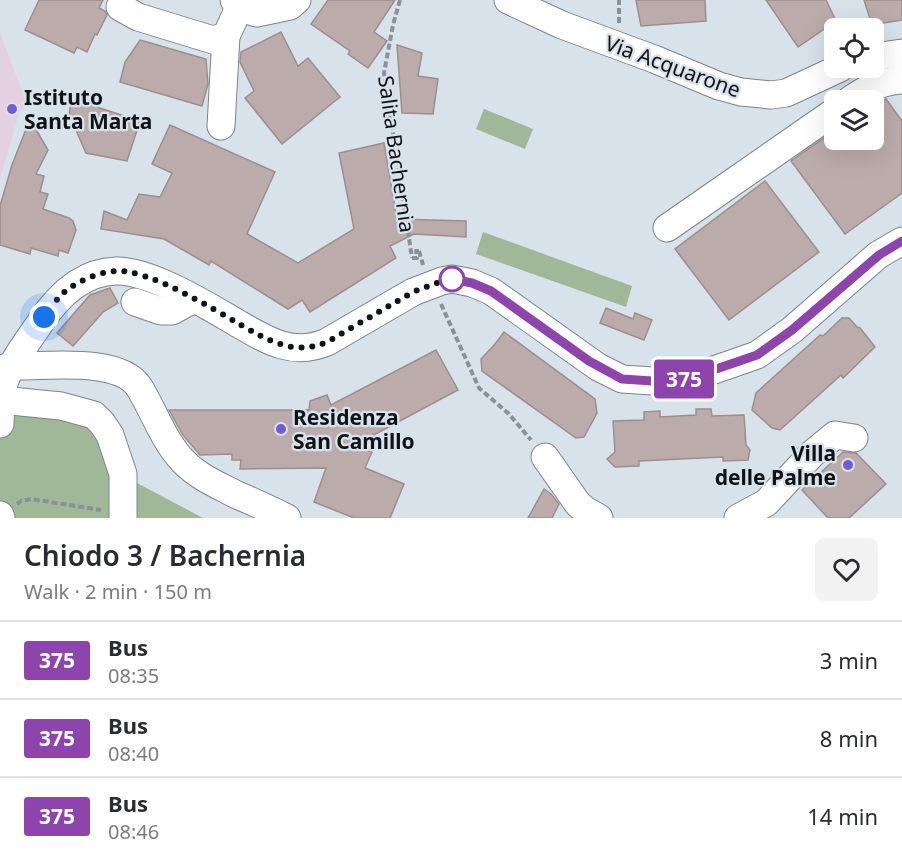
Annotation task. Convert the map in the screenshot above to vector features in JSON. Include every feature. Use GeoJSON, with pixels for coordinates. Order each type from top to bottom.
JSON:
{"type":"FeatureCollection","features":[{"type":"Feature","properties":{"kind":"street"},"geometry":{"type":"LineString","coordinates":[[221,126],[226,36],[237,4],[257,13],[290,6],[297,0]]}},
{"type":"Feature","properties":{"kind":"street","name":"Via Acquarone"},"geometry":{"type":"LineString","coordinates":[[508,0],[562,25],[719,86],[741,92],[771,96],[786,93],[824,75]]}},
{"type":"Feature","properties":{"kind":"street"},"geometry":{"type":"LineString","coordinates":[[120,7],[138,17],[213,40],[226,36]]}},
{"type":"Feature","properties":{"kind":"street"},"geometry":{"type":"LineString","coordinates":[[884,55],[902,53]]}},
{"type":"Feature","properties":{"kind":"street"},"geometry":{"type":"LineString","coordinates":[[865,90],[878,84],[902,80]]}},
{"type":"Feature","properties":{"kind":"street"},"geometry":{"type":"LineString","coordinates":[[667,228],[824,119]]}},
{"type":"Feature","properties":{"kind":"street"},"geometry":{"type":"LineString","coordinates":[[123,516],[123,474],[110,435],[94,415],[61,406],[1,412],[6,368],[61,296],[73,286],[95,275],[116,271],[155,279],[262,337],[286,346],[300,348],[318,346],[327,342],[413,292],[442,281],[459,280],[491,291],[589,361],[622,379],[668,382],[690,378],[757,355],[792,330],[879,255],[902,241]]}},
{"type":"Feature","properties":{"kind":"street"},"geometry":{"type":"LineString","coordinates":[[135,302],[161,312],[172,311],[194,299]]}},
{"type":"Feature","properties":{"kind":"street"},"geometry":{"type":"LineString","coordinates":[[6,368],[91,366],[127,375],[138,385],[171,447],[184,463],[206,480],[287,518]]}},
{"type":"Feature","properties":{"kind":"street"},"geometry":{"type":"LineString","coordinates":[[738,518],[766,503],[812,454],[836,435],[854,438]]}},
{"type":"Feature","properties":{"kind":"street"},"geometry":{"type":"LineString","coordinates":[[545,457],[578,504],[599,518]]}},
{"type":"Feature","properties":{"kind":"path","name":"Salita Bachernia"},"geometry":{"type":"LineString","coordinates":[[400,0],[384,73],[412,258],[417,258],[416,251],[419,251]]}},
{"type":"Feature","properties":{"kind":"path"},"geometry":{"type":"LineString","coordinates":[[440,301],[479,388],[509,414],[545,457]]}},
{"type":"Feature","properties":{"kind":"path"},"geometry":{"type":"LineString","coordinates":[[5,513],[21,501],[31,499],[123,516]]}},
{"type":"Feature","properties":{"kind":"shaded area","name":"Istituto Santa Marta"},"geometry":{"type":"Polygon","coordinates":[[[0,32],[27,105],[19,113],[0,179],[0,32]]]}},
{"type":"Feature","properties":{"kind":"green space"},"geometry":{"type":"Polygon","coordinates":[[[484,109],[533,129],[525,149],[476,129],[484,109]]]}},
{"type":"Feature","properties":{"kind":"green space"},"geometry":{"type":"Polygon","coordinates":[[[483,232],[632,286],[626,307],[476,254],[483,232]]]}},
{"type":"Feature","properties":{"kind":"green space"},"geometry":{"type":"Polygon","coordinates":[[[0,413],[63,418],[87,427],[122,471],[137,483],[203,518],[0,518],[0,413]]]}},
{"type":"Feature","properties":{"kind":"building"},"geometry":{"type":"Polygon","coordinates":[[[39,0],[103,0],[99,8],[107,15],[87,52],[77,47],[74,53],[25,30],[39,0]]]}},
{"type":"Feature","properties":{"kind":"building"},"geometry":{"type":"Polygon","coordinates":[[[328,0],[395,0],[374,32],[387,41],[368,68],[348,54],[350,51],[311,24],[328,0]]]}},
{"type":"Feature","properties":{"kind":"building"},"geometry":{"type":"Polygon","coordinates":[[[636,0],[705,0],[706,21],[641,26],[636,0]]]}},
{"type":"Feature","properties":{"kind":"building"},"geometry":{"type":"Polygon","coordinates":[[[766,0],[826,0],[835,18],[824,18],[824,29],[798,47],[766,0]]]}},
{"type":"Feature","properties":{"kind":"building"},"geometry":{"type":"Polygon","coordinates":[[[864,0],[902,0],[902,20],[884,23],[884,18],[870,18],[864,0]]]}},
{"type":"Feature","properties":{"kind":"building"},"geometry":{"type":"Polygon","coordinates":[[[281,32],[298,66],[308,58],[340,97],[282,144],[245,98],[254,91],[240,62],[241,52],[281,32]]]}},
{"type":"Feature","properties":{"kind":"building"},"geometry":{"type":"Polygon","coordinates":[[[140,40],[206,59],[208,84],[202,106],[120,82],[125,62],[140,40]]]}},
{"type":"Feature","properties":{"kind":"building"},"geometry":{"type":"Polygon","coordinates":[[[397,45],[422,53],[418,76],[438,79],[433,114],[402,113],[397,45]]]}},
{"type":"Feature","properties":{"kind":"building"},"geometry":{"type":"Polygon","coordinates":[[[72,99],[140,121],[127,161],[86,153],[69,114],[72,99]]]}},
{"type":"Feature","properties":{"kind":"building"},"geometry":{"type":"Polygon","coordinates":[[[886,99],[902,121],[902,193],[845,234],[791,161],[824,138],[824,150],[884,150],[884,100],[886,99]]]}},
{"type":"Feature","properties":{"kind":"building"},"geometry":{"type":"Polygon","coordinates":[[[30,119],[48,150],[36,174],[44,176],[40,192],[48,194],[43,209],[69,218],[73,221],[76,230],[68,253],[59,250],[58,256],[31,248],[30,254],[0,245],[0,206],[12,165],[30,119]]]}},
{"type":"Feature","properties":{"kind":"building"},"geometry":{"type":"Polygon","coordinates":[[[170,125],[275,172],[247,234],[298,263],[354,229],[339,153],[384,143],[397,219],[466,221],[466,237],[414,234],[390,246],[396,258],[310,312],[302,300],[288,309],[211,261],[209,265],[164,239],[101,229],[104,211],[127,220],[139,194],[160,197],[172,173],[152,164],[170,125]]]}},
{"type":"Feature","properties":{"kind":"building"},"geometry":{"type":"Polygon","coordinates":[[[765,181],[819,252],[729,320],[675,249],[765,181]]]}},
{"type":"Feature","properties":{"kind":"building"},"geometry":{"type":"Polygon","coordinates":[[[110,288],[118,303],[103,312],[73,346],[57,333],[90,295],[110,288]]]}},
{"type":"Feature","properties":{"kind":"building"},"geometry":{"type":"Polygon","coordinates":[[[606,308],[633,319],[635,313],[652,320],[644,340],[600,323],[606,308]]]}},
{"type":"Feature","properties":{"kind":"building"},"geometry":{"type":"Polygon","coordinates":[[[842,318],[849,318],[875,347],[843,378],[841,375],[780,430],[772,428],[752,410],[756,393],[842,318]]]}},
{"type":"Feature","properties":{"kind":"building"},"geometry":{"type":"Polygon","coordinates":[[[504,332],[595,399],[597,413],[584,437],[576,438],[482,371],[481,359],[504,332]]]}},
{"type":"Feature","properties":{"kind":"building","name":"Residenza San Camillo"},"geometry":{"type":"Polygon","coordinates":[[[436,350],[458,390],[355,445],[372,452],[365,468],[404,484],[390,518],[354,518],[314,502],[326,468],[240,469],[241,460],[232,460],[232,454],[200,455],[183,435],[169,410],[309,410],[310,401],[327,395],[331,405],[436,350]]]}},
{"type":"Feature","properties":{"kind":"building"},"geometry":{"type":"Polygon","coordinates":[[[696,409],[711,409],[712,416],[744,415],[746,445],[750,450],[748,460],[723,461],[723,457],[639,461],[639,466],[615,467],[607,459],[615,452],[613,421],[644,420],[644,412],[660,411],[660,417],[696,415],[696,409]]]}},
{"type":"Feature","properties":{"kind":"building","name":"Villa delle Palme"},"geometry":{"type":"Polygon","coordinates":[[[843,452],[856,453],[886,484],[849,518],[828,518],[802,490],[843,452]]]}},
{"type":"Feature","properties":{"kind":"building"},"geometry":{"type":"Polygon","coordinates":[[[544,489],[559,504],[552,518],[528,518],[544,489]]]}},
{"type":"Feature","properties":{"kind":"bus line","name":"375"},"geometry":{"type":"LineString","coordinates":[[452,279],[472,283],[491,291],[589,361],[622,379],[668,382],[690,378],[757,355],[805,320],[879,255],[902,241]]}},
{"type":"Feature","properties":{"kind":"place","name":"Istituto Santa Marta"},"geometry":{"type":"Point","coordinates":[12,109]}},
{"type":"Feature","properties":{"kind":"place","name":"Residenza San Camillo"},"geometry":{"type":"Point","coordinates":[281,429]}},
{"type":"Feature","properties":{"kind":"place","name":"Villa delle Palme"},"geometry":{"type":"Point","coordinates":[848,465]}},
{"type":"Feature","properties":{"kind":"route"},"geometry":{"type":"LineString","coordinates":[[44,317],[61,296],[73,286],[95,275],[116,271],[155,279],[262,337],[286,346],[300,348],[318,346],[327,342],[413,292],[452,279]]}}]}
